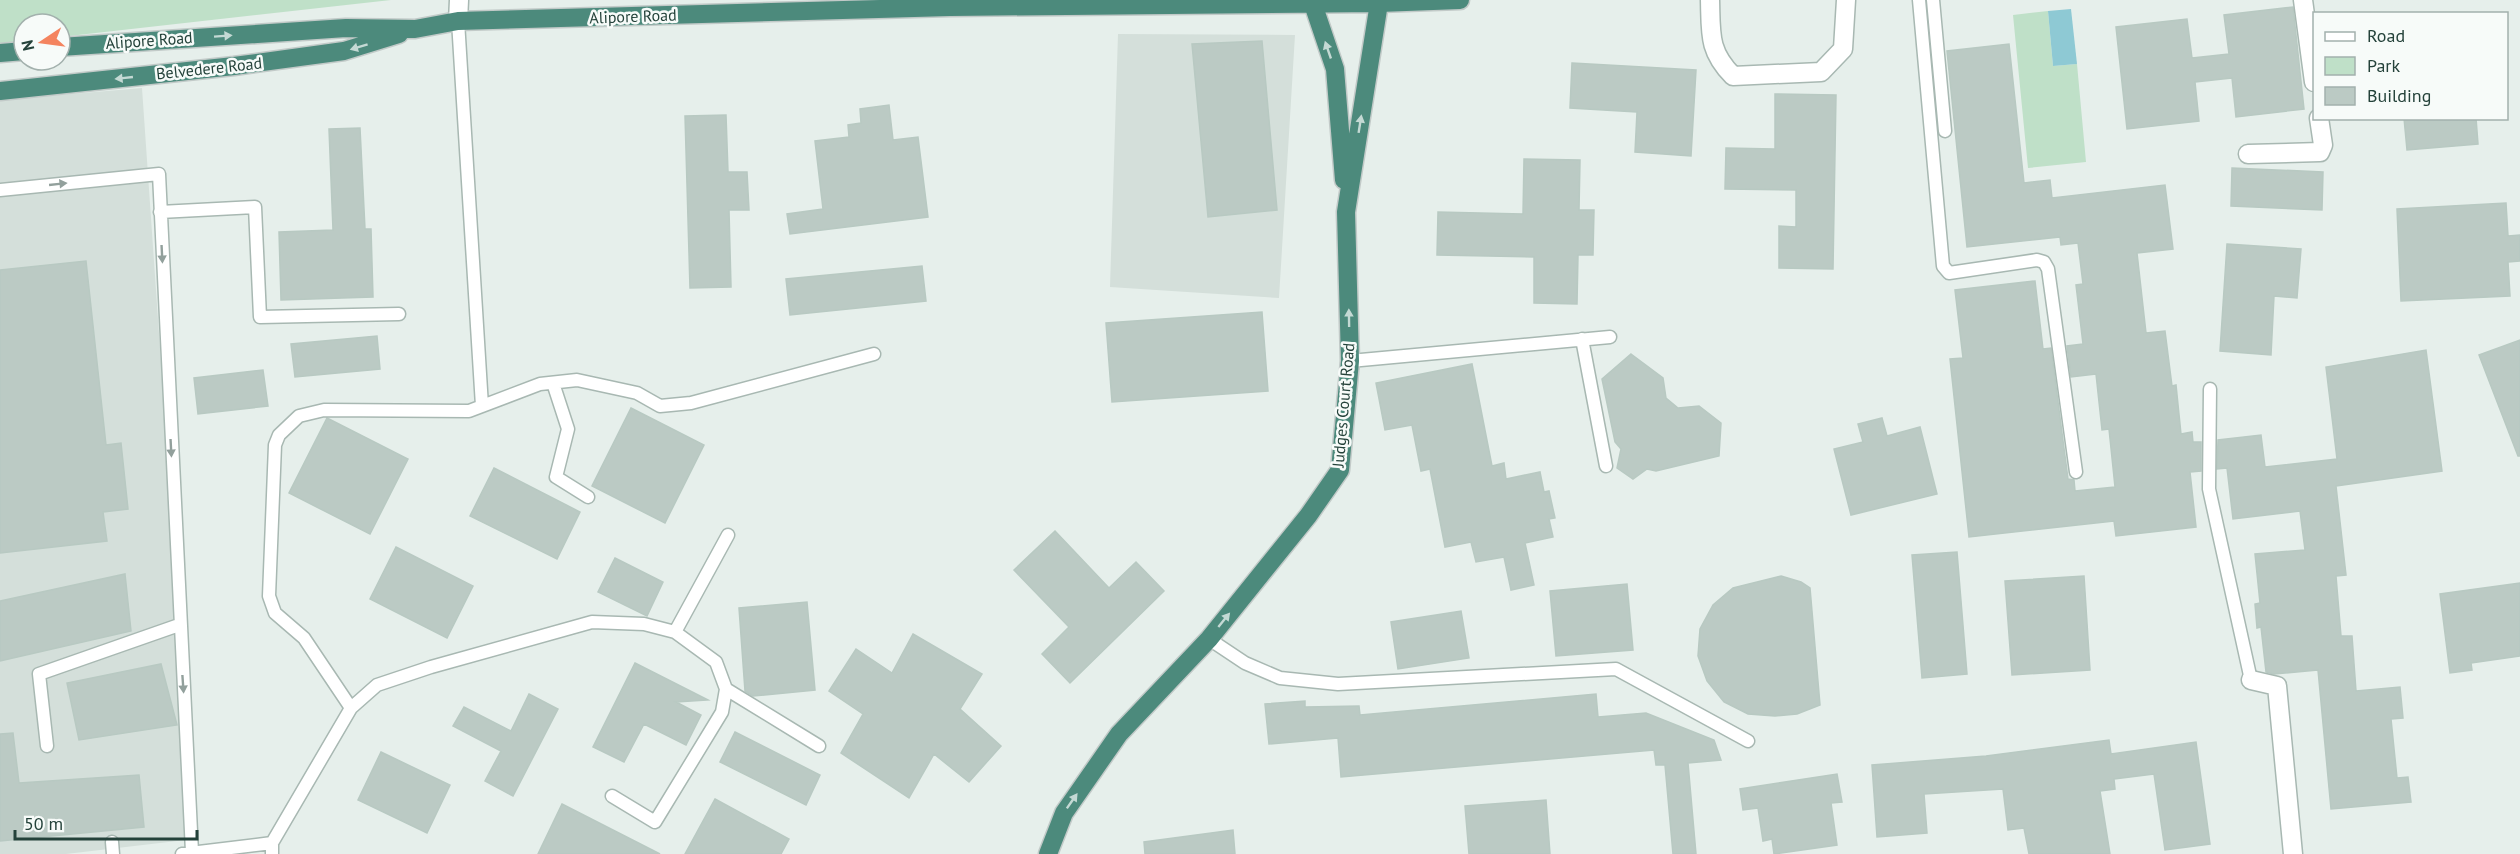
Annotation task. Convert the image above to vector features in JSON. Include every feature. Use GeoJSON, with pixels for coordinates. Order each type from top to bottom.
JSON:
{"type":"FeatureCollection","features":[{"type":"Feature","properties":{"kind":"highway","name":"Alipore Road"},"geometry":{"type":"LineString","coordinates":[[72,46],[346,28],[415,29],[458,21],[1074,3],[1313,4],[1460,0]]}},
{"type":"Feature","properties":{"kind":"highway","name":"Judges Court Road"},"geometry":{"type":"LineString","coordinates":[[1048,854],[1064,813],[1119,734],[1209,639],[1308,516],[1340,470],[1350,361],[1346,212],[1378,3]]}},
{"type":"Feature","properties":{"kind":"highway"},"geometry":{"type":"LineString","coordinates":[[1313,4],[1335,69],[1346,212]]}},
{"type":"Feature","properties":{"kind":"highway","name":"Belvedere Road"},"geometry":{"type":"LineString","coordinates":[[0,91],[234,66],[344,51],[415,29]]}},
{"type":"Feature","properties":{"kind":"street"},"geometry":{"type":"LineString","coordinates":[[458,21],[459,0]]}},
{"type":"Feature","properties":{"kind":"street"},"geometry":{"type":"LineString","coordinates":[[1710,0],[1711,41],[1718,61],[1733,76],[1821,72],[1843,49],[1846,0]]}},
{"type":"Feature","properties":{"kind":"street"},"geometry":{"type":"LineString","coordinates":[[2303,0],[2313,75]]}},
{"type":"Feature","properties":{"kind":"street"},"geometry":{"type":"LineString","coordinates":[[2248,154],[2320,152],[2323,145],[2319,120]]}},
{"type":"Feature","properties":{"kind":"street"},"geometry":{"type":"LineString","coordinates":[[2251,680],[2277,686],[2293,854]]}},
{"type":"Feature","properties":{"kind":"lane"},"geometry":{"type":"LineString","coordinates":[[1919,0],[1943,266],[1949,273],[2037,260],[2044,262],[2048,269],[2076,472]]}},
{"type":"Feature","properties":{"kind":"lane"},"geometry":{"type":"LineString","coordinates":[[1933,0],[1945,131]]}},
{"type":"Feature","properties":{"kind":"lane"},"geometry":{"type":"LineString","coordinates":[[458,21],[482,406]]}},
{"type":"Feature","properties":{"kind":"lane"},"geometry":{"type":"LineString","coordinates":[[0,190],[159,174],[187,853],[272,849],[351,708],[376,685],[431,667],[592,622],[644,624],[675,632],[716,663],[726,690],[722,712],[655,822],[612,796]]}},
{"type":"Feature","properties":{"kind":"lane"},"geometry":{"type":"LineString","coordinates":[[160,212],[255,207],[260,317],[399,314]]}},
{"type":"Feature","properties":{"kind":"lane"},"geometry":{"type":"LineString","coordinates":[[1350,361],[1610,337]]}},
{"type":"Feature","properties":{"kind":"lane"},"geometry":{"type":"LineString","coordinates":[[1582,339],[1606,466]]}},
{"type":"Feature","properties":{"kind":"lane"},"geometry":{"type":"LineString","coordinates":[[351,708],[304,638],[275,613],[269,596],[275,445],[279,435],[299,416],[324,410],[469,411],[540,384],[577,380],[637,393],[660,406],[681,404],[874,354]]}},
{"type":"Feature","properties":{"kind":"lane"},"geometry":{"type":"LineString","coordinates":[[553,383],[568,429],[556,477],[588,497]]}},
{"type":"Feature","properties":{"kind":"lane"},"geometry":{"type":"LineString","coordinates":[[2210,389],[2209,489],[2251,680]]}},
{"type":"Feature","properties":{"kind":"lane"},"geometry":{"type":"LineString","coordinates":[[675,632],[728,535]]}},
{"type":"Feature","properties":{"kind":"lane"},"geometry":{"type":"LineString","coordinates":[[47,746],[39,674],[179,625]]}},
{"type":"Feature","properties":{"kind":"lane"},"geometry":{"type":"LineString","coordinates":[[1209,639],[1245,663],[1280,678],[1338,684],[1452,680],[1616,669],[1748,741]]}},
{"type":"Feature","properties":{"kind":"lane"},"geometry":{"type":"LineString","coordinates":[[726,690],[819,746]]}},
{"type":"Feature","properties":{"kind":"shaded area"},"geometry":{"type":"Polygon","coordinates":[[[1118,34],[1295,35],[1279,298],[1110,287],[1118,34]]]}},
{"type":"Feature","properties":{"kind":"shaded area"},"geometry":{"type":"Polygon","coordinates":[[[142,88],[194,839],[66,854],[0,854],[0,100],[142,88]]]}},
{"type":"Feature","properties":{"kind":"green space"},"geometry":{"type":"Polygon","coordinates":[[[0,0],[391,0],[72,36],[72,12],[12,12],[12,42],[0,44],[0,0]]]}},
{"type":"Feature","properties":{"kind":"green space"},"geometry":{"type":"Polygon","coordinates":[[[2048,11],[2053,66],[2077,64],[2086,162],[2028,168],[2013,15],[2048,11]]]}},
{"type":"Feature","properties":{"kind":"water"},"geometry":{"type":"Polygon","coordinates":[[[2071,9],[2077,64],[2053,66],[2048,11],[2071,9]]]}},
{"type":"Feature","properties":{"kind":"building"},"geometry":{"type":"Polygon","coordinates":[[[2293,7],[2304,109],[2236,117],[2232,78],[2195,82],[2199,121],[2127,129],[2116,27],[2187,19],[2192,58],[2229,54],[2224,15],[2293,7]]]}},
{"type":"Feature","properties":{"kind":"building"},"geometry":{"type":"Polygon","coordinates":[[[1262,41],[1277,210],[1208,217],[1192,44],[1262,41]]]}},
{"type":"Feature","properties":{"kind":"building"},"geometry":{"type":"Polygon","coordinates":[[[2009,44],[2024,183],[2050,180],[2052,198],[2165,185],[2173,249],[2137,253],[2146,333],[2165,331],[2172,386],[2176,385],[2181,434],[2192,432],[2193,442],[2201,442],[2201,471],[2190,472],[2196,527],[2116,536],[2114,521],[1969,537],[1950,359],[1963,358],[1955,290],[2035,281],[2043,349],[2051,348],[2068,479],[2074,480],[2075,491],[2115,487],[2109,429],[2102,430],[2096,374],[2071,377],[2067,346],[2083,344],[2076,285],[2083,284],[2078,243],[2061,245],[2060,237],[1967,247],[1947,51],[2009,44]]]}},
{"type":"Feature","properties":{"kind":"building"},"geometry":{"type":"Polygon","coordinates":[[[1572,63],[1696,70],[1691,156],[1635,152],[1637,112],[1570,108],[1572,63]]]}},
{"type":"Feature","properties":{"kind":"building"},"geometry":{"type":"Polygon","coordinates":[[[1775,94],[1836,95],[1833,269],[1779,268],[1779,226],[1796,227],[1796,190],[1725,189],[1726,148],[1775,149],[1775,94]]]}},
{"type":"Feature","properties":{"kind":"building"},"geometry":{"type":"Polygon","coordinates":[[[889,105],[893,140],[918,137],[928,217],[790,234],[787,214],[823,209],[815,141],[849,137],[848,125],[861,123],[860,109],[889,105]]]}},
{"type":"Feature","properties":{"kind":"building"},"geometry":{"type":"Polygon","coordinates":[[[726,115],[728,172],[747,172],[749,210],[729,210],[731,287],[690,288],[685,116],[726,115]]]}},
{"type":"Feature","properties":{"kind":"building"},"geometry":{"type":"Polygon","coordinates":[[[2404,120],[2476,120],[2478,144],[2407,150],[2404,120]]]}},
{"type":"Feature","properties":{"kind":"building"},"geometry":{"type":"Polygon","coordinates":[[[360,128],[365,229],[371,229],[373,297],[281,300],[279,232],[333,230],[329,129],[360,128]]]}},
{"type":"Feature","properties":{"kind":"building"},"geometry":{"type":"Polygon","coordinates":[[[1524,159],[1580,160],[1579,210],[1594,210],[1593,255],[1578,255],[1577,304],[1534,303],[1534,257],[1437,255],[1438,212],[1523,214],[1524,159]]]}},
{"type":"Feature","properties":{"kind":"building"},"geometry":{"type":"Polygon","coordinates":[[[2232,168],[2323,172],[2322,210],[2231,206],[2232,168]]]}},
{"type":"Feature","properties":{"kind":"building"},"geometry":{"type":"Polygon","coordinates":[[[2506,203],[2508,236],[2520,235],[2520,261],[2508,262],[2510,296],[2401,301],[2397,209],[2506,203]]]}},
{"type":"Feature","properties":{"kind":"building"},"geometry":{"type":"Polygon","coordinates":[[[2227,244],[2301,249],[2297,298],[2274,296],[2271,355],[2220,351],[2227,244]]]}},
{"type":"Feature","properties":{"kind":"building"},"geometry":{"type":"Polygon","coordinates":[[[86,261],[106,445],[121,443],[128,509],[103,512],[107,541],[0,553],[0,270],[86,261]]]}},
{"type":"Feature","properties":{"kind":"building"},"geometry":{"type":"Polygon","coordinates":[[[922,266],[926,301],[790,315],[786,279],[922,266]]]}},
{"type":"Feature","properties":{"kind":"building"},"geometry":{"type":"Polygon","coordinates":[[[1262,312],[1268,391],[1112,402],[1106,323],[1262,312]]]}},
{"type":"Feature","properties":{"kind":"building"},"geometry":{"type":"Polygon","coordinates":[[[377,336],[380,369],[295,377],[291,344],[377,336]]]}},
{"type":"Feature","properties":{"kind":"building"},"geometry":{"type":"Polygon","coordinates":[[[2520,340],[2520,456],[2518,456],[2479,355],[2520,340]]]}},
{"type":"Feature","properties":{"kind":"building"},"geometry":{"type":"Polygon","coordinates":[[[2426,350],[2442,471],[2336,486],[2346,575],[2336,576],[2341,636],[2352,636],[2356,691],[2400,687],[2403,718],[2391,719],[2397,778],[2408,777],[2411,802],[2331,809],[2318,670],[2274,674],[2266,672],[2261,627],[2257,628],[2255,604],[2260,603],[2255,554],[2305,550],[2300,511],[2233,519],[2227,468],[2217,469],[2218,440],[2261,435],[2265,467],[2337,459],[2326,367],[2426,350]]]}},
{"type":"Feature","properties":{"kind":"building"},"geometry":{"type":"Polygon","coordinates":[[[1631,354],[1663,378],[1666,398],[1678,408],[1699,406],[1721,423],[1719,456],[1656,471],[1647,469],[1633,479],[1617,468],[1621,449],[1615,442],[1602,379],[1631,354]]]}},
{"type":"Feature","properties":{"kind":"building"},"geometry":{"type":"Polygon","coordinates":[[[1472,364],[1492,466],[1504,463],[1506,479],[1540,472],[1544,492],[1549,491],[1555,518],[1549,519],[1553,537],[1525,543],[1534,585],[1511,590],[1504,557],[1476,562],[1471,542],[1445,547],[1430,469],[1421,471],[1412,425],[1385,430],[1376,383],[1472,364]]]}},
{"type":"Feature","properties":{"kind":"building"},"geometry":{"type":"Polygon","coordinates":[[[263,370],[268,406],[198,414],[194,378],[263,370]]]}},
{"type":"Feature","properties":{"kind":"building"},"geometry":{"type":"Polygon","coordinates":[[[631,408],[704,445],[665,523],[592,486],[631,408]]]}},
{"type":"Feature","properties":{"kind":"building"},"geometry":{"type":"Polygon","coordinates":[[[327,418],[408,459],[370,534],[289,493],[327,418]]]}},
{"type":"Feature","properties":{"kind":"building"},"geometry":{"type":"Polygon","coordinates":[[[1882,418],[1887,436],[1920,427],[1937,494],[1851,515],[1834,449],[1863,442],[1858,424],[1882,418]]]}},
{"type":"Feature","properties":{"kind":"building"},"geometry":{"type":"Polygon","coordinates":[[[494,468],[580,512],[557,559],[470,516],[494,468]]]}},
{"type":"Feature","properties":{"kind":"building"},"geometry":{"type":"Polygon","coordinates":[[[1055,531],[1109,588],[1136,562],[1164,591],[1070,683],[1042,654],[1069,627],[1014,570],[1055,531]]]}},
{"type":"Feature","properties":{"kind":"building"},"geometry":{"type":"Polygon","coordinates":[[[396,547],[473,586],[447,638],[370,599],[396,547]]]}},
{"type":"Feature","properties":{"kind":"building"},"geometry":{"type":"Polygon","coordinates":[[[1957,552],[1967,674],[1922,678],[1912,555],[1957,552]]]}},
{"type":"Feature","properties":{"kind":"building"},"geometry":{"type":"Polygon","coordinates":[[[615,558],[663,582],[647,616],[598,592],[615,558]]]}},
{"type":"Feature","properties":{"kind":"building"},"geometry":{"type":"Polygon","coordinates":[[[125,574],[131,631],[0,661],[0,601],[125,574]]]}},
{"type":"Feature","properties":{"kind":"building"},"geometry":{"type":"Polygon","coordinates":[[[1781,576],[1801,582],[1810,588],[1820,705],[1797,714],[1775,716],[1748,714],[1724,702],[1707,681],[1698,656],[1700,629],[1713,605],[1733,588],[1781,576]]]}},
{"type":"Feature","properties":{"kind":"building"},"geometry":{"type":"Polygon","coordinates":[[[2084,576],[2090,670],[2012,675],[2005,581],[2084,576]]]}},
{"type":"Feature","properties":{"kind":"building"},"geometry":{"type":"Polygon","coordinates":[[[2520,583],[2520,656],[2471,663],[2472,670],[2450,673],[2440,594],[2520,583]]]}},
{"type":"Feature","properties":{"kind":"building"},"geometry":{"type":"Polygon","coordinates":[[[1627,584],[1633,650],[1556,656],[1550,591],[1627,584]]]}},
{"type":"Feature","properties":{"kind":"building"},"geometry":{"type":"Polygon","coordinates":[[[807,602],[815,690],[753,696],[745,691],[739,608],[807,602]]]}},
{"type":"Feature","properties":{"kind":"building"},"geometry":{"type":"Polygon","coordinates":[[[1461,611],[1469,658],[1398,669],[1391,622],[1461,611]]]}},
{"type":"Feature","properties":{"kind":"building"},"geometry":{"type":"Polygon","coordinates":[[[913,634],[982,674],[960,709],[1001,746],[969,782],[934,754],[909,798],[841,753],[863,714],[829,691],[856,649],[892,673],[913,634]]]}},
{"type":"Feature","properties":{"kind":"building"},"geometry":{"type":"Polygon","coordinates":[[[635,663],[708,700],[676,702],[701,715],[686,745],[644,724],[624,762],[593,747],[635,663]]]}},
{"type":"Feature","properties":{"kind":"building"},"geometry":{"type":"Polygon","coordinates":[[[161,664],[177,725],[79,740],[67,683],[161,664]]]}},
{"type":"Feature","properties":{"kind":"building"},"geometry":{"type":"Polygon","coordinates":[[[529,694],[558,709],[513,796],[485,781],[501,751],[453,726],[464,707],[511,731],[529,694]]]}},
{"type":"Feature","properties":{"kind":"building"},"geometry":{"type":"Polygon","coordinates":[[[1596,694],[1598,717],[1646,713],[1714,740],[1721,760],[1688,763],[1696,854],[1673,854],[1665,765],[1656,765],[1654,750],[1341,777],[1338,738],[1269,744],[1265,704],[1305,701],[1305,707],[1359,706],[1360,715],[1596,694]]]}},
{"type":"Feature","properties":{"kind":"building"},"geometry":{"type":"Polygon","coordinates":[[[735,732],[820,775],[806,805],[720,762],[735,732]]]}},
{"type":"Feature","properties":{"kind":"building"},"geometry":{"type":"Polygon","coordinates":[[[13,733],[19,783],[139,775],[144,827],[0,841],[0,734],[13,733]]]}},
{"type":"Feature","properties":{"kind":"building"},"geometry":{"type":"Polygon","coordinates":[[[2109,740],[2111,754],[2196,742],[2210,844],[2165,850],[2154,774],[2114,779],[2115,789],[2100,791],[2110,854],[2029,854],[2024,828],[2008,830],[2003,789],[1924,794],[1927,833],[1877,837],[1872,765],[1986,756],[2109,740]]]}},
{"type":"Feature","properties":{"kind":"building"},"geometry":{"type":"Polygon","coordinates":[[[381,752],[450,785],[427,833],[358,800],[381,752]]]}},
{"type":"Feature","properties":{"kind":"building"},"geometry":{"type":"Polygon","coordinates":[[[1837,774],[1842,802],[1831,803],[1837,845],[1774,854],[1772,839],[1763,841],[1758,808],[1743,810],[1740,789],[1837,774]]]}},
{"type":"Feature","properties":{"kind":"building"},"geometry":{"type":"Polygon","coordinates":[[[715,799],[789,839],[781,854],[685,854],[715,799]]]}},
{"type":"Feature","properties":{"kind":"building"},"geometry":{"type":"Polygon","coordinates":[[[1546,800],[1550,854],[1469,854],[1465,806],[1546,800]]]}},
{"type":"Feature","properties":{"kind":"building"},"geometry":{"type":"Polygon","coordinates":[[[562,804],[660,854],[538,854],[562,804]]]}},
{"type":"Feature","properties":{"kind":"building"},"geometry":{"type":"Polygon","coordinates":[[[1233,830],[1235,854],[1145,854],[1144,842],[1233,830]]]}}]}
